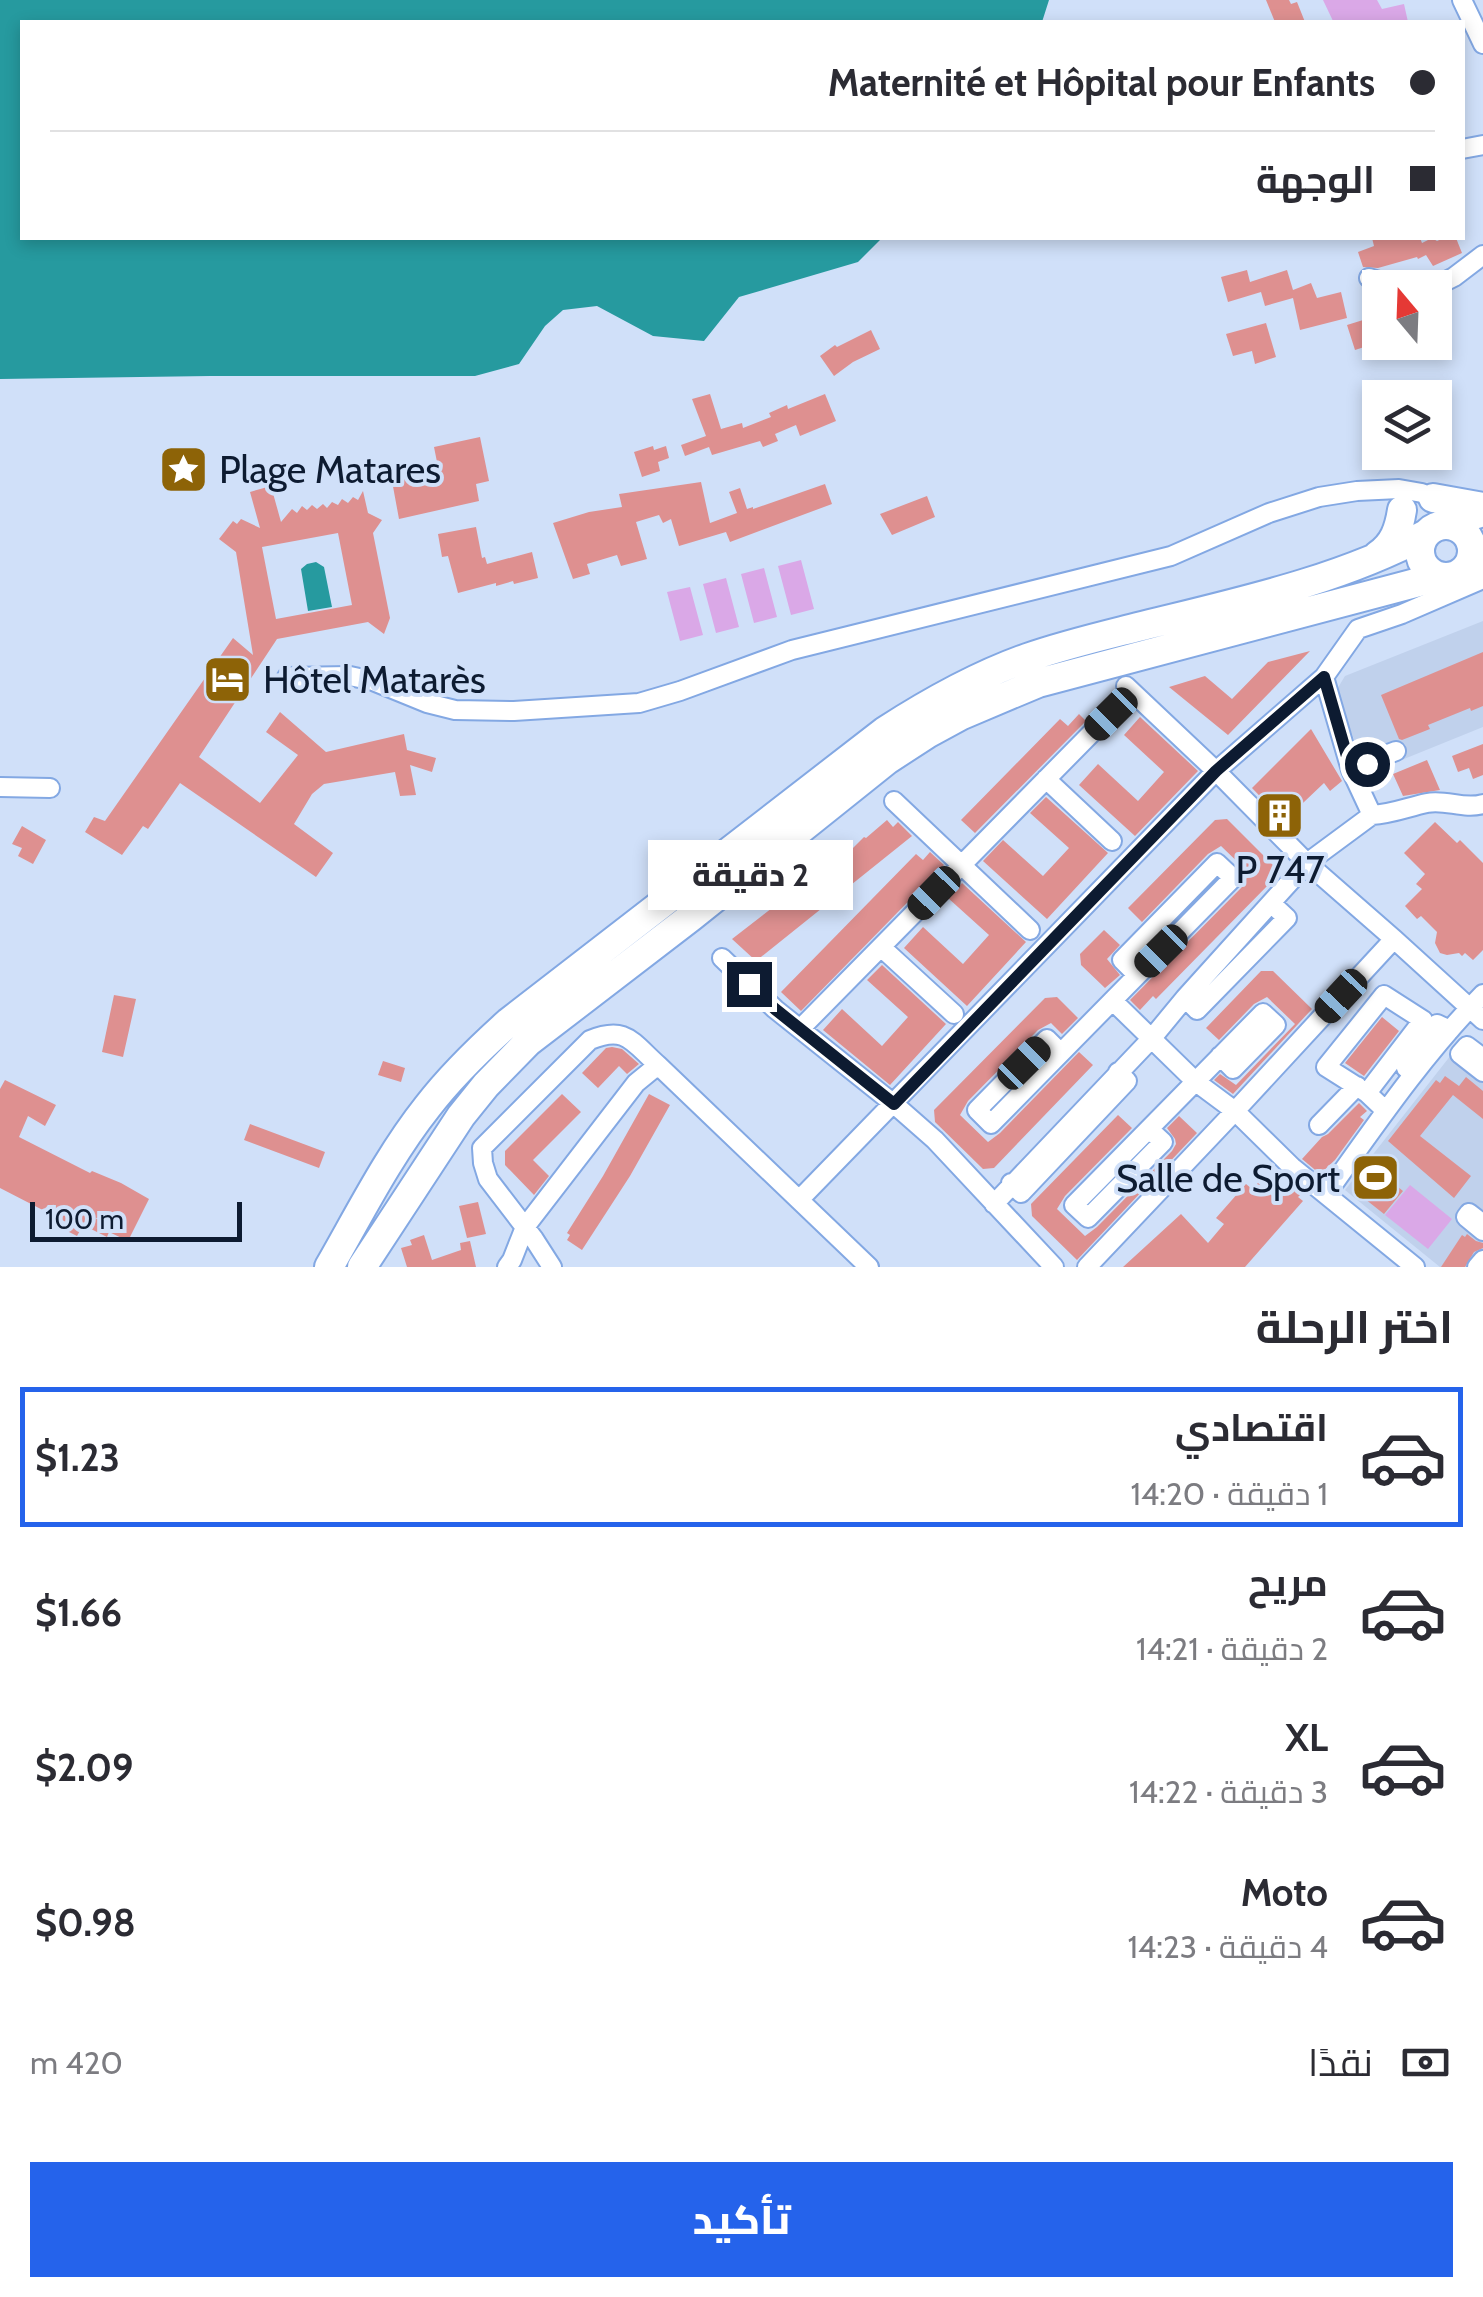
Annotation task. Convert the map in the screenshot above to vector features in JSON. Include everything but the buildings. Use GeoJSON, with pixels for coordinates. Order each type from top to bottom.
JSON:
{"type":"FeatureCollection","features":[{"type":"Feature","properties":{"kind":"highway"},"geometry":{"type":"LineString","coordinates":[[1374,558],[1397,532],[1402,510]]}},
{"type":"Feature","properties":{"kind":"highway"},"geometry":{"type":"LineString","coordinates":[[330,1267],[403,1140],[476,1051],[885,731],[951,690],[1029,657],[1290,586],[1374,558],[1447,524]]}},
{"type":"Feature","properties":{"kind":"highway"},"geometry":{"type":"LineString","coordinates":[[1447,524],[1424,566],[1464,574]]}},
{"type":"Feature","properties":{"kind":"highway"},"geometry":{"type":"LineString","coordinates":[[1447,524],[1470,539],[1473,552],[1464,574]]}},
{"type":"Feature","properties":{"kind":"highway"},"geometry":{"type":"LineString","coordinates":[[370,1262],[461,1116],[528,1042],[888,760],[927,734],[1005,695],[1072,673],[1464,574]]}},
{"type":"Feature","properties":{"kind":"street"},"geometry":{"type":"LineString","coordinates":[[1462,0],[1483,44]]}},
{"type":"Feature","properties":{"kind":"street"},"geometry":{"type":"LineString","coordinates":[[1452,278],[1483,255]]}},
{"type":"Feature","properties":{"kind":"street"},"geometry":{"type":"LineString","coordinates":[[287,677],[350,676],[373,680],[427,703],[455,710],[514,711],[639,702],[680,692],[792,650],[1151,562],[1294,504],[1329,495],[1399,488],[1447,524]]}},
{"type":"Feature","properties":{"kind":"street"},"geometry":{"type":"LineString","coordinates":[[1375,490],[1402,510],[1447,524]]}},
{"type":"Feature","properties":{"kind":"street"},"geometry":{"type":"LineString","coordinates":[[799,1200],[1216,771],[1324,677],[1358,628],[1402,614],[1464,574]]}},
{"type":"Feature","properties":{"kind":"street"},"geometry":{"type":"LineString","coordinates":[[1324,677],[1374,760],[1372,814]]}},
{"type":"Feature","properties":{"kind":"street"},"geometry":{"type":"LineString","coordinates":[[801,1028],[1129,689],[1307,864],[1476,1014]]}},
{"type":"Feature","properties":{"kind":"street"},"geometry":{"type":"LineString","coordinates":[[1046,779],[1112,841]]}},
{"type":"Feature","properties":{"kind":"street"},"geometry":{"type":"LineString","coordinates":[[0,786],[50,788]]}},
{"type":"Feature","properties":{"kind":"street"},"geometry":{"type":"LineString","coordinates":[[894,801],[1030,930]]}},
{"type":"Feature","properties":{"kind":"street"},"geometry":{"type":"LineString","coordinates":[[994,1204],[1152,1038],[1307,864],[1372,814],[1391,814],[1431,802],[1481,811]]}},
{"type":"Feature","properties":{"kind":"street"},"geometry":{"type":"LineString","coordinates":[[1061,1052],[1047,1039],[977,1110],[991,1124],[1233,878],[1217,863],[1122,960],[1137,975]]}},
{"type":"Feature","properties":{"kind":"street"},"geometry":{"type":"LineString","coordinates":[[1087,1267],[1394,938]]}},
{"type":"Feature","properties":{"kind":"street"},"geometry":{"type":"LineString","coordinates":[[881,947],[954,1014]]}},
{"type":"Feature","properties":{"kind":"street"},"geometry":{"type":"LineString","coordinates":[[722,958],[775,1009],[935,1140],[1054,1267]]}},
{"type":"Feature","properties":{"kind":"street"},"geometry":{"type":"LineString","coordinates":[[1319,1125],[1372,1099],[1450,1030],[1476,1014],[1483,994]]}},
{"type":"Feature","properties":{"kind":"street"},"geometry":{"type":"LineString","coordinates":[[1332,1186],[1372,1099],[1423,1020],[1384,995],[1326,1067],[1372,1099]]}},
{"type":"Feature","properties":{"kind":"street"},"geometry":{"type":"LineString","coordinates":[[1113,1001],[1292,1167],[1415,1267]]}},
{"type":"Feature","properties":{"kind":"street"},"geometry":{"type":"LineString","coordinates":[[552,1267],[488,1179],[482,1148],[590,1040],[606,1033],[623,1034],[658,1065],[869,1267]]}},
{"type":"Feature","properties":{"kind":"street"},"geometry":{"type":"LineString","coordinates":[[1483,1058],[1467,1046],[1460,1054],[1483,1072]]}},
{"type":"Feature","properties":{"kind":"street"},"geometry":{"type":"LineString","coordinates":[[1149,1128],[1163,1142],[1088,1218],[1074,1205],[1149,1128],[1196,1082],[1220,1056]]}},
{"type":"Feature","properties":{"kind":"street"},"geometry":{"type":"LineString","coordinates":[[506,1267],[526,1228],[636,1082],[658,1065]]}},
{"type":"Feature","properties":{"kind":"street"},"geometry":{"type":"LineString","coordinates":[[1477,1267],[1483,1260]]}},
{"type":"Feature","properties":{"kind":"shaded area"},"geometry":{"type":"Polygon","coordinates":[[[0,0],[1049,0],[1043,20],[20,20],[20,240],[880,240],[858,262],[739,297],[704,341],[653,336],[597,306],[563,310],[545,326],[519,364],[475,376],[0,379],[0,0]]]}},
{"type":"Feature","properties":{"kind":"shaded area"},"geometry":{"type":"Polygon","coordinates":[[[1323,0],[1377,0],[1382,9],[1404,4],[1408,20],[1333,20],[1323,0]]]}},
{"type":"Feature","properties":{"kind":"shaded area"},"geometry":{"type":"Polygon","coordinates":[[[801,560],[814,609],[791,615],[778,566],[801,560]]]}},
{"type":"Feature","properties":{"kind":"shaded area"},"geometry":{"type":"Polygon","coordinates":[[[316,562],[324,567],[332,607],[308,611],[301,569],[316,562]]]}},
{"type":"Feature","properties":{"kind":"shaded area"},"geometry":{"type":"Polygon","coordinates":[[[764,568],[777,617],[754,623],[741,574],[764,568]]]}},
{"type":"Feature","properties":{"kind":"shaded area"},"geometry":{"type":"Polygon","coordinates":[[[726,578],[739,627],[716,633],[703,584],[726,578]]]}},
{"type":"Feature","properties":{"kind":"shaded area"},"geometry":{"type":"Polygon","coordinates":[[[690,587],[703,635],[680,641],[667,592],[690,587]]]}},
{"type":"Feature","properties":{"kind":"shaded area"},"geometry":{"type":"Polygon","coordinates":[[[1483,621],[1483,727],[1367,774],[1336,691],[1345,676],[1483,621]]]}},
{"type":"Feature","properties":{"kind":"shaded area"},"geometry":{"type":"Polygon","coordinates":[[[1451,1055],[1483,1080],[1483,1267],[1440,1267],[1345,1190],[1451,1055]]]}},
{"type":"Feature","properties":{"kind":"shaded area"},"geometry":{"type":"Polygon","coordinates":[[[1410,1185],[1452,1219],[1428,1249],[1385,1215],[1410,1185]]]}},
{"type":"Feature","properties":{"kind":"tunnel"},"geometry":{"type":"LineString","coordinates":[[1367,763],[1383,756]]}},
{"type":"Feature","properties":{"kind":"place","name":"Plage Matares"},"geometry":{"type":"Point","coordinates":[184,469]}},
{"type":"Feature","properties":{"kind":"place","name":"Hôtel Matarès"},"geometry":{"type":"Point","coordinates":[228,679]}},
{"type":"Feature","properties":{"kind":"place","name":"P 747"},"geometry":{"type":"Point","coordinates":[1280,815]}},
{"type":"Feature","properties":{"kind":"place","name":"Salle de Sport"},"geometry":{"type":"Point","coordinates":[1375,1178]}},
{"type":"Feature","properties":{"kind":"route"},"geometry":{"type":"LineString","coordinates":[[749,984],[894,1104],[1216,771],[1324,677],[1351,770],[1367,764]]}}]}
